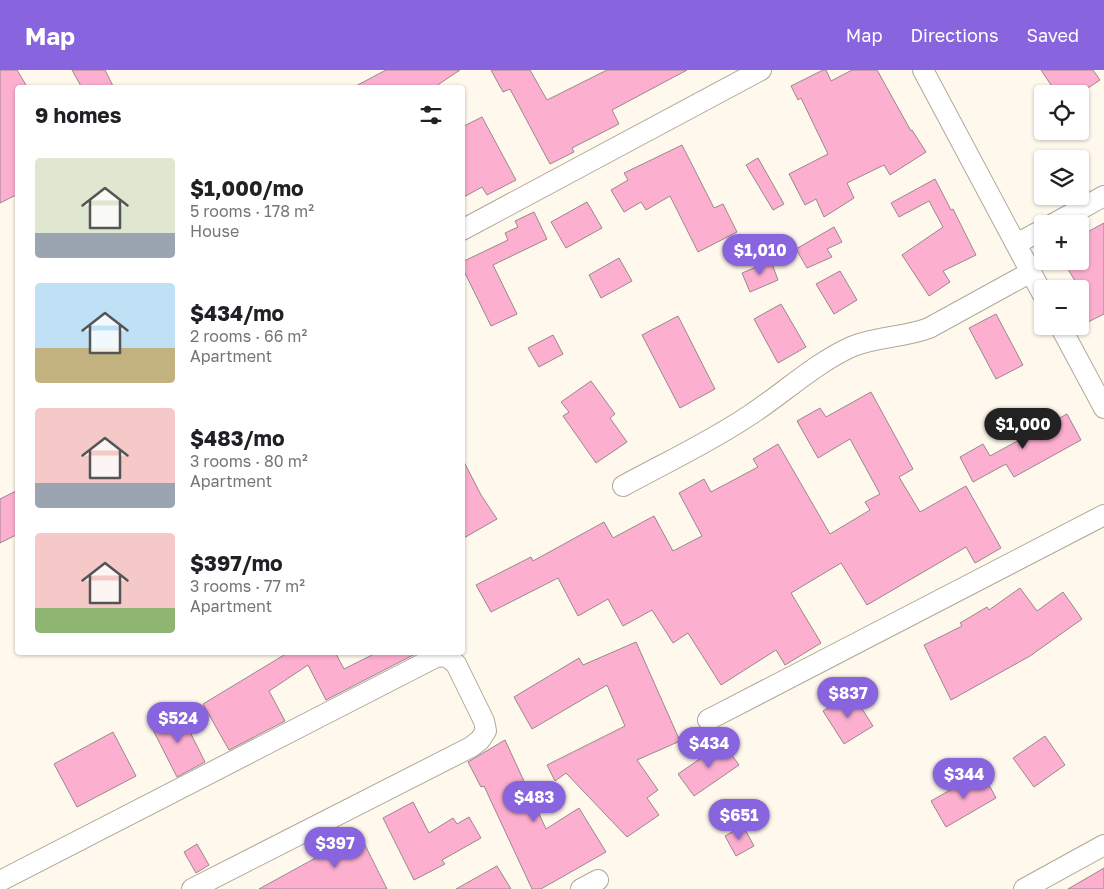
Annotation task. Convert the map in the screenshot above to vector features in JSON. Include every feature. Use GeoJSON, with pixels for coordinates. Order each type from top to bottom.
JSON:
{"type":"FeatureCollection","features":[{"type":"Feature","properties":{"kind":"street"},"geometry":{"type":"LineString","coordinates":[[465,228],[761,70]]}},
{"type":"Feature","properties":{"kind":"street"},"geometry":{"type":"LineString","coordinates":[[923,70],[1035,280]]}},
{"type":"Feature","properties":{"kind":"street"},"geometry":{"type":"LineString","coordinates":[[1069,215],[1104,196]]}},
{"type":"Feature","properties":{"kind":"street"},"geometry":{"type":"LineString","coordinates":[[1016,244],[1034,234]]}},
{"type":"Feature","properties":{"kind":"street"},"geometry":{"type":"LineString","coordinates":[[623,486],[748,416],[787,387],[849,348],[879,338],[900,336],[929,328],[1031,272]]}},
{"type":"Feature","properties":{"kind":"street"},"geometry":{"type":"LineString","coordinates":[[1065,335],[1104,408]]}},
{"type":"Feature","properties":{"kind":"street"},"geometry":{"type":"LineString","coordinates":[[708,720],[1104,515]]}},
{"type":"Feature","properties":{"kind":"street"},"geometry":{"type":"LineString","coordinates":[[0,882],[436,656],[446,656],[456,664],[484,721],[486,731],[480,740],[192,889]]}},
{"type":"Feature","properties":{"kind":"street"},"geometry":{"type":"LineString","coordinates":[[1024,889],[1104,845]]}},
{"type":"Feature","properties":{"kind":"building"},"geometry":{"type":"Polygon","coordinates":[[[0,70],[17,70],[26,85],[15,85],[15,196],[0,203],[0,70]]]}},
{"type":"Feature","properties":{"kind":"building"},"geometry":{"type":"Polygon","coordinates":[[[72,70],[105,70],[112,85],[80,85],[72,70]]]}},
{"type":"Feature","properties":{"kind":"building"},"geometry":{"type":"Polygon","coordinates":[[[386,70],[460,70],[438,85],[358,85],[386,70]]]}},
{"type":"Feature","properties":{"kind":"building"},"geometry":{"type":"Polygon","coordinates":[[[491,70],[530,70],[547,100],[607,70],[687,70],[612,110],[619,124],[572,148],[574,152],[550,164],[510,89],[503,92],[491,70]]]}},
{"type":"Feature","properties":{"kind":"building"},"geometry":{"type":"Polygon","coordinates":[[[826,70],[831,81],[852,70],[877,70],[911,131],[926,152],[890,175],[884,165],[847,183],[854,198],[824,217],[816,199],[805,205],[789,174],[828,154],[801,98],[798,100],[791,86],[826,70]]]}},
{"type":"Feature","properties":{"kind":"building"},"geometry":{"type":"Polygon","coordinates":[[[1041,70],[1093,70],[1100,80],[1089,87],[1089,85],[1051,85],[1041,70]]]}},
{"type":"Feature","properties":{"kind":"building"},"geometry":{"type":"Polygon","coordinates":[[[482,117],[516,180],[487,195],[482,187],[465,196],[465,126],[482,117]]]}},
{"type":"Feature","properties":{"kind":"building"},"geometry":{"type":"Polygon","coordinates":[[[682,145],[714,208],[723,204],[737,232],[698,252],[670,196],[646,210],[641,202],[624,212],[611,190],[628,180],[624,173],[682,145]]]}},
{"type":"Feature","properties":{"kind":"building"},"geometry":{"type":"Polygon","coordinates":[[[758,158],[784,204],[773,210],[746,165],[758,158]]]}},
{"type":"Feature","properties":{"kind":"building"},"geometry":{"type":"Polygon","coordinates":[[[935,179],[951,210],[953,209],[976,255],[943,271],[950,282],[929,296],[902,255],[943,227],[929,201],[899,217],[891,203],[935,179]]]}},
{"type":"Feature","properties":{"kind":"building"},"geometry":{"type":"Polygon","coordinates":[[[587,202],[602,228],[566,248],[551,222],[587,202]]]}},
{"type":"Feature","properties":{"kind":"building"},"geometry":{"type":"Polygon","coordinates":[[[534,212],[547,239],[493,265],[517,314],[491,326],[465,273],[465,261],[508,240],[505,233],[518,227],[515,221],[534,212]]]}},
{"type":"Feature","properties":{"kind":"building"},"geometry":{"type":"Polygon","coordinates":[[[1104,223],[1104,314],[1089,322],[1089,280],[1075,280],[1068,270],[1089,270],[1089,231],[1104,223]]]}},
{"type":"Feature","properties":{"kind":"building"},"geometry":{"type":"Polygon","coordinates":[[[834,227],[842,242],[827,249],[832,257],[807,268],[796,249],[834,227]]]}},
{"type":"Feature","properties":{"kind":"building"},"geometry":{"type":"Polygon","coordinates":[[[619,258],[632,281],[601,298],[589,275],[619,258]]]}},
{"type":"Feature","properties":{"kind":"building"},"geometry":{"type":"Polygon","coordinates":[[[771,261],[778,280],[750,292],[742,273],[771,261]]]}},
{"type":"Feature","properties":{"kind":"building"},"geometry":{"type":"Polygon","coordinates":[[[840,271],[857,300],[834,314],[816,284],[840,271]]]}},
{"type":"Feature","properties":{"kind":"building"},"geometry":{"type":"Polygon","coordinates":[[[781,304],[806,347],[778,363],[754,319],[781,304]]]}},
{"type":"Feature","properties":{"kind":"building"},"geometry":{"type":"Polygon","coordinates":[[[996,314],[1023,365],[996,379],[969,328],[996,314]]]}},
{"type":"Feature","properties":{"kind":"building"},"geometry":{"type":"Polygon","coordinates":[[[678,316],[715,389],[680,408],[642,335],[678,316]]]}},
{"type":"Feature","properties":{"kind":"building"},"geometry":{"type":"Polygon","coordinates":[[[553,335],[563,354],[539,367],[528,348],[553,335]]]}},
{"type":"Feature","properties":{"kind":"building"},"geometry":{"type":"Polygon","coordinates":[[[591,381],[615,414],[610,418],[627,442],[596,463],[563,416],[569,412],[561,402],[591,381]]]}},
{"type":"Feature","properties":{"kind":"building"},"geometry":{"type":"Polygon","coordinates":[[[871,392],[913,469],[899,477],[920,512],[966,486],[1001,548],[975,563],[966,547],[867,605],[841,563],[791,593],[821,643],[785,665],[776,650],[721,685],[688,633],[673,643],[652,610],[623,626],[608,599],[578,616],[558,578],[491,612],[476,585],[531,557],[533,561],[604,522],[613,538],[654,516],[673,551],[702,536],[679,493],[704,479],[711,492],[758,467],[753,459],[778,444],[830,534],[870,510],[865,502],[880,494],[850,439],[818,458],[797,421],[820,408],[826,417],[871,392]]]}},
{"type":"Feature","properties":{"kind":"building"},"geometry":{"type":"Polygon","coordinates":[[[1067,414],[1081,440],[1014,477],[1006,464],[973,482],[960,457],[983,444],[990,456],[1067,414]]]}},
{"type":"Feature","properties":{"kind":"building"},"geometry":{"type":"Polygon","coordinates":[[[465,464],[481,495],[497,519],[465,537],[465,464]]]}},
{"type":"Feature","properties":{"kind":"building"},"geometry":{"type":"Polygon","coordinates":[[[15,492],[15,536],[0,543],[0,499],[15,492]]]}},
{"type":"Feature","properties":{"kind":"building"},"geometry":{"type":"Polygon","coordinates":[[[1020,588],[1037,611],[1063,592],[1082,619],[1030,656],[951,700],[924,645],[962,626],[960,623],[987,607],[989,610],[1020,588]]]}},
{"type":"Feature","properties":{"kind":"building"},"geometry":{"type":"Polygon","coordinates":[[[636,642],[680,741],[637,760],[658,790],[647,798],[659,815],[627,837],[566,773],[555,781],[547,765],[625,726],[607,685],[532,729],[514,697],[579,658],[583,665],[636,642]]]}},
{"type":"Feature","properties":{"kind":"building"},"geometry":{"type":"Polygon","coordinates":[[[284,655],[337,655],[344,669],[372,655],[413,655],[326,700],[308,665],[269,691],[285,721],[229,750],[203,704],[284,655]]]}},
{"type":"Feature","properties":{"kind":"building"},"geometry":{"type":"Polygon","coordinates":[[[852,693],[873,726],[844,744],[823,711],[852,693]]]}},
{"type":"Feature","properties":{"kind":"building"},"geometry":{"type":"Polygon","coordinates":[[[180,712],[205,762],[177,777],[151,726],[180,712]]]}},
{"type":"Feature","properties":{"kind":"building"},"geometry":{"type":"Polygon","coordinates":[[[113,732],[136,776],[77,807],[54,764],[113,732]]]}},
{"type":"Feature","properties":{"kind":"building"},"geometry":{"type":"Polygon","coordinates":[[[1045,736],[1065,765],[1034,787],[1013,758],[1045,736]]]}},
{"type":"Feature","properties":{"kind":"building"},"geometry":{"type":"Polygon","coordinates":[[[505,740],[546,829],[579,808],[606,852],[541,889],[532,889],[484,786],[481,787],[468,762],[505,740]]]}},
{"type":"Feature","properties":{"kind":"building"},"geometry":{"type":"Polygon","coordinates":[[[723,743],[739,765],[694,796],[678,774],[723,743]]]}},
{"type":"Feature","properties":{"kind":"building"},"geometry":{"type":"Polygon","coordinates":[[[982,772],[996,798],[946,827],[931,801],[982,772]]]}},
{"type":"Feature","properties":{"kind":"building"},"geometry":{"type":"Polygon","coordinates":[[[413,802],[429,833],[453,818],[457,824],[469,817],[481,838],[442,860],[445,864],[414,880],[383,818],[413,802]]]}},
{"type":"Feature","properties":{"kind":"building"},"geometry":{"type":"Polygon","coordinates":[[[743,826],[754,846],[736,856],[725,836],[743,826]]]}},
{"type":"Feature","properties":{"kind":"building"},"geometry":{"type":"Polygon","coordinates":[[[358,831],[387,889],[259,889],[330,850],[328,845],[358,831]]]}},
{"type":"Feature","properties":{"kind":"building"},"geometry":{"type":"Polygon","coordinates":[[[197,844],[209,865],[196,873],[184,852],[197,844]]]}},
{"type":"Feature","properties":{"kind":"building"},"geometry":{"type":"Polygon","coordinates":[[[497,866],[511,889],[456,889],[497,866]]]}},
{"type":"Feature","properties":{"kind":"building"},"geometry":{"type":"Polygon","coordinates":[[[1104,868],[1104,889],[1068,889],[1104,868]]]}}]}
